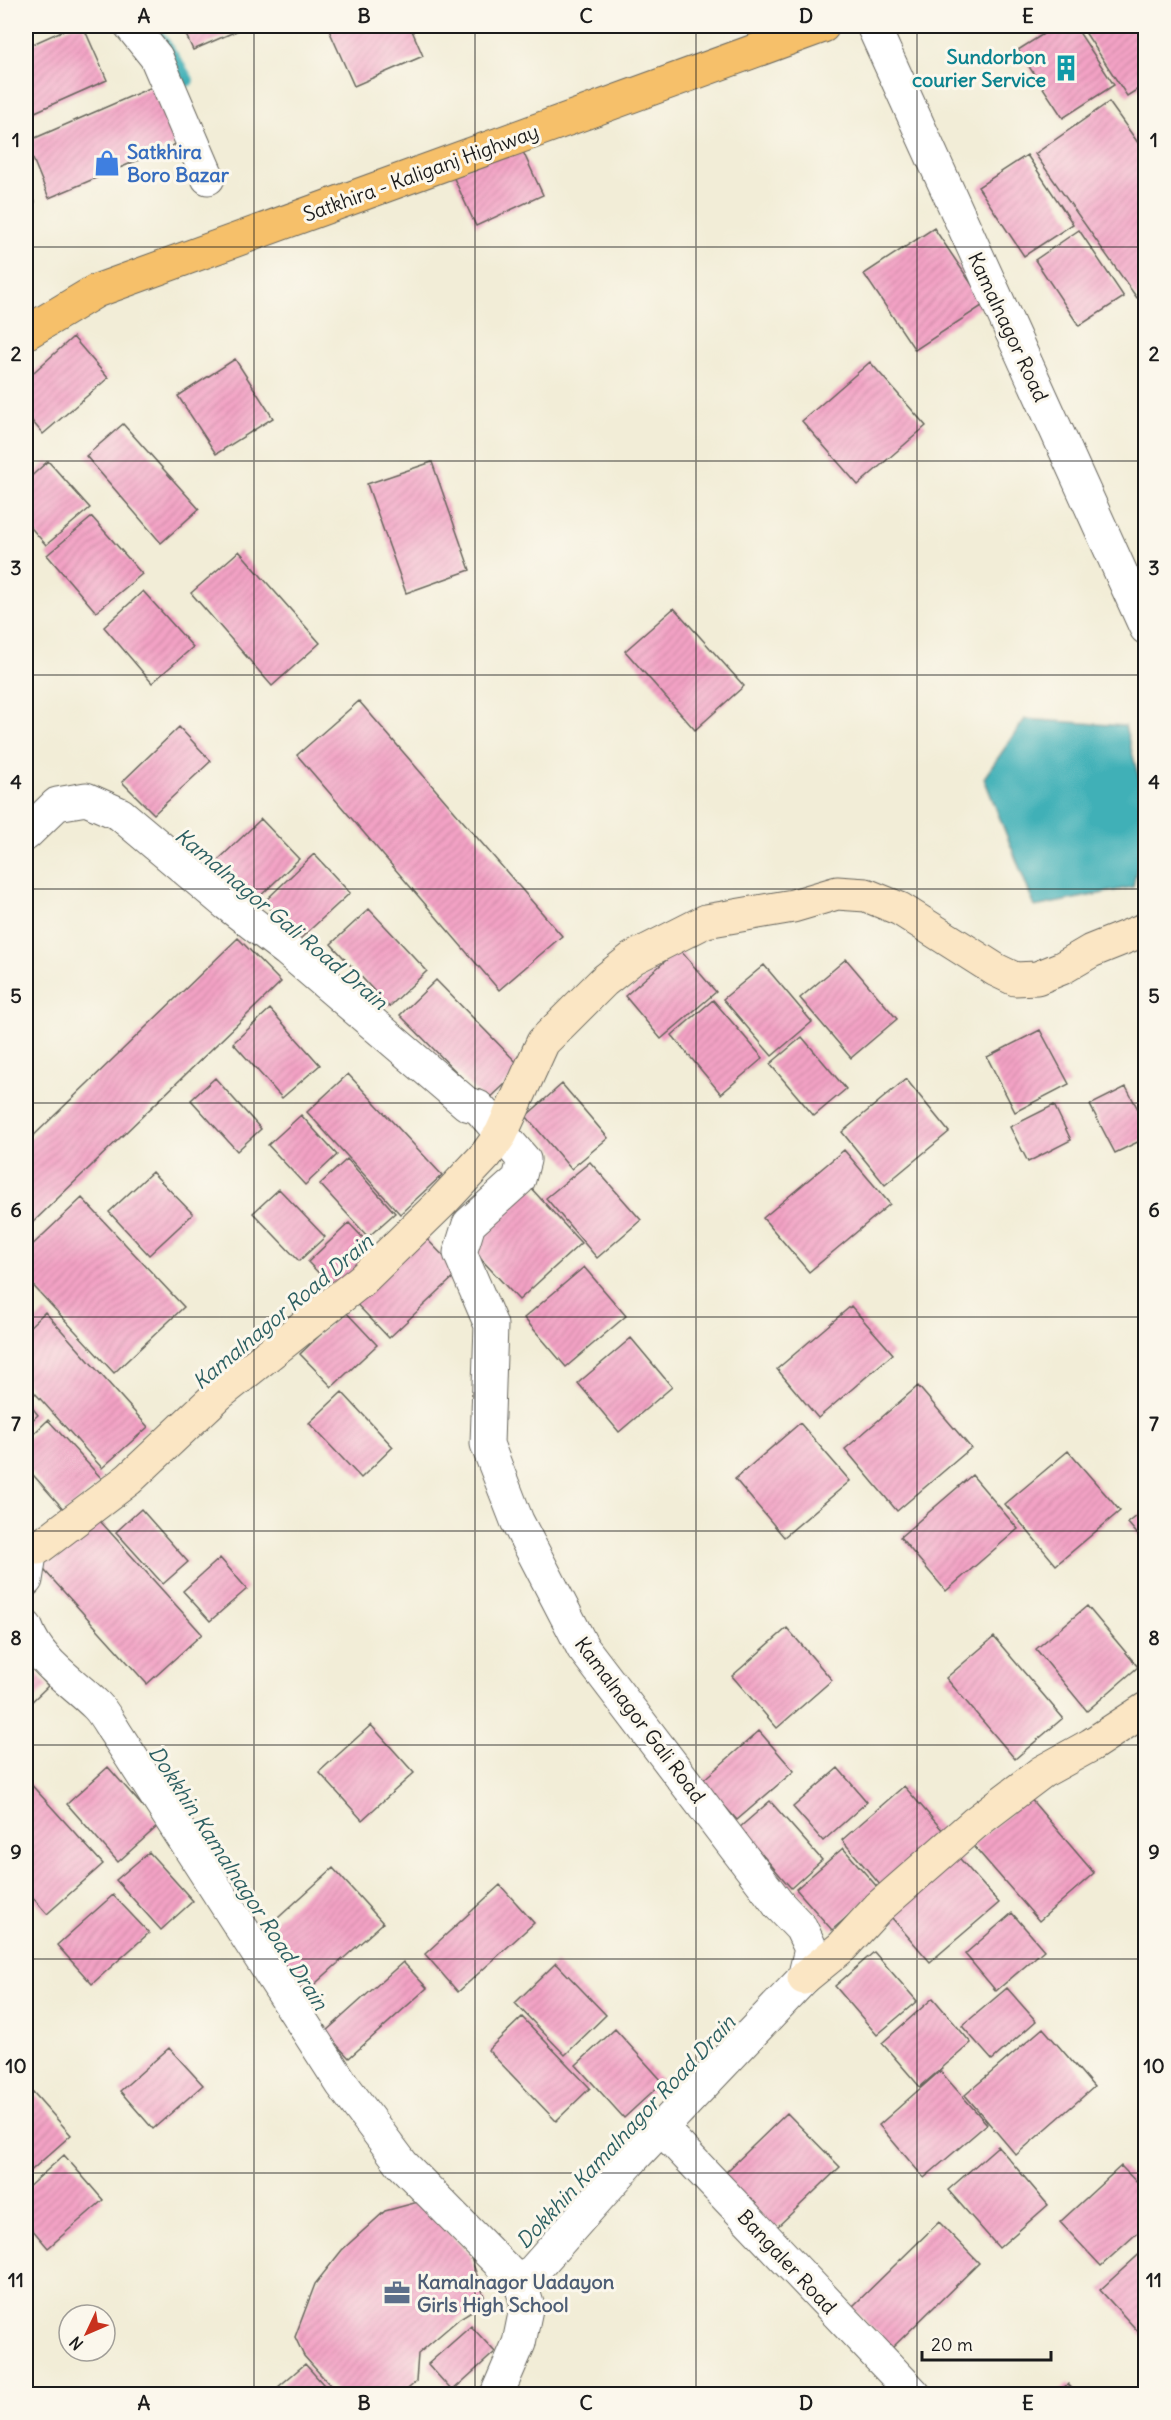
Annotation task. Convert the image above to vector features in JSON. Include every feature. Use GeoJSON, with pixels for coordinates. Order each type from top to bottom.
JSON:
{"type":"FeatureCollection","features":[{"type":"Feature","properties":{"kind":"highway","name":"Satkhira - Kaliganj Highway"},"geometry":{"type":"LineString","coordinates":[[26,333],[96,291],[823,26]]}},
{"type":"Feature","properties":{"kind":"main road"},"geometry":{"type":"LineString","coordinates":[[28,1548],[38,1548],[129,1479],[219,1394],[362,1280],[469,1174],[501,1134],[543,1042],[604,981],[633,958],[706,921],[793,906],[837,893],[866,896],[900,909],[996,970],[1015,979],[1038,978],[1062,968],[1091,951],[1146,929]]}},
{"type":"Feature","properties":{"kind":"main road"},"geometry":{"type":"LineString","coordinates":[[804,1978],[842,1947],[879,1906],[975,1823],[1042,1772],[1091,1745],[1146,1709]]}},
{"type":"Feature","properties":{"kind":"street"},"geometry":{"type":"LineString","coordinates":[[131,26],[156,57],[208,178]]}},
{"type":"Feature","properties":{"kind":"street","name":"Kamalnagor Road"},"geometry":{"type":"LineString","coordinates":[[873,26],[1146,628]]}},
{"type":"Feature","properties":{"kind":"street","name":"Kamalnagor Gali Road"},"geometry":{"type":"LineString","coordinates":[[26,834],[57,804],[86,799],[120,814],[227,904],[287,950],[467,1104],[478,1107],[524,1161],[519,1179],[469,1224],[460,1253],[491,1325],[487,1444],[517,1521],[583,1648],[779,1905],[801,1929],[811,1949],[804,1978]]}},
{"type":"Feature","properties":{"kind":"street"},"geometry":{"type":"LineString","coordinates":[[26,1580],[28,1548]]}},
{"type":"Feature","properties":{"kind":"street"},"geometry":{"type":"LineString","coordinates":[[26,1627],[30,1638],[51,1666],[99,1708],[342,2084],[402,2164],[521,2285],[527,2304],[519,2343],[497,2394]]}},
{"type":"Feature","properties":{"kind":"street"},"geometry":{"type":"LineString","coordinates":[[521,2285],[633,2158],[804,1978]]}},
{"type":"Feature","properties":{"kind":"street","name":"Bangaler Road"},"geometry":{"type":"LineString","coordinates":[[662,2129],[914,2394]]}},
{"type":"Feature","properties":{"kind":"water"},"geometry":{"type":"Polygon","coordinates":[[[1025,719],[1125,726],[1145,800],[1145,828],[1133,887],[1035,907],[984,778],[1025,719]]]}},
{"type":"Feature","properties":{"kind":"building"},"geometry":{"type":"Polygon","coordinates":[[[73,26],[83,26],[107,80],[26,116],[26,47],[73,26]]]}},
{"type":"Feature","properties":{"kind":"building"},"geometry":{"type":"Polygon","coordinates":[[[182,26],[248,26],[193,50],[182,26]]]}},
{"type":"Feature","properties":{"kind":"building"},"geometry":{"type":"Polygon","coordinates":[[[338,26],[410,26],[423,56],[354,86],[329,30],[338,26]]]}},
{"type":"Feature","properties":{"kind":"building","name":"Sundorbon courier Service"},"geometry":{"type":"Polygon","coordinates":[[[1056,26],[1075,26],[1114,85],[1063,118],[1018,50],[1056,26]]]}},
{"type":"Feature","properties":{"kind":"building"},"geometry":{"type":"Polygon","coordinates":[[[1081,26],[1146,26],[1146,84],[1127,96],[1081,26]]]}},
{"type":"Feature","properties":{"kind":"building"},"geometry":{"type":"Polygon","coordinates":[[[152,87],[176,144],[49,198],[26,142],[152,87]]]}},
{"type":"Feature","properties":{"kind":"building"},"geometry":{"type":"Polygon","coordinates":[[[1109,102],[1146,154],[1146,292],[1137,298],[1035,154],[1109,102]]]}},
{"type":"Feature","properties":{"kind":"building"},"geometry":{"type":"Polygon","coordinates":[[[519,143],[543,195],[476,226],[452,174],[519,143]]]}},
{"type":"Feature","properties":{"kind":"building"},"geometry":{"type":"Polygon","coordinates":[[[1027,155],[1073,224],[1024,256],[978,187],[1027,155]]]}},
{"type":"Feature","properties":{"kind":"building"},"geometry":{"type":"Polygon","coordinates":[[[26,180],[35,202],[26,206],[26,180]]]}},
{"type":"Feature","properties":{"kind":"building"},"geometry":{"type":"Polygon","coordinates":[[[934,228],[985,304],[915,350],[864,274],[934,228]]]}},
{"type":"Feature","properties":{"kind":"building"},"geometry":{"type":"Polygon","coordinates":[[[1079,230],[1124,297],[1079,326],[1035,260],[1079,230]]]}},
{"type":"Feature","properties":{"kind":"building"},"geometry":{"type":"Polygon","coordinates":[[[73,337],[108,378],[43,434],[26,414],[26,379],[73,337]]]}},
{"type":"Feature","properties":{"kind":"building"},"geometry":{"type":"Polygon","coordinates":[[[235,359],[273,418],[216,454],[178,396],[235,359]]]}},
{"type":"Feature","properties":{"kind":"building"},"geometry":{"type":"Polygon","coordinates":[[[870,362],[926,426],[858,485],[802,421],[870,362]]]}},
{"type":"Feature","properties":{"kind":"building"},"geometry":{"type":"Polygon","coordinates":[[[123,424],[199,509],[161,543],[86,456],[123,424]]]}},
{"type":"Feature","properties":{"kind":"building"},"geometry":{"type":"Polygon","coordinates":[[[48,461],[90,508],[46,545],[26,522],[26,481],[48,461]]]}},
{"type":"Feature","properties":{"kind":"building"},"geometry":{"type":"Polygon","coordinates":[[[432,462],[470,570],[406,593],[367,484],[432,462]]]}},
{"type":"Feature","properties":{"kind":"building"},"geometry":{"type":"Polygon","coordinates":[[[92,517],[142,574],[96,612],[47,555],[92,517]]]}},
{"type":"Feature","properties":{"kind":"building"},"geometry":{"type":"Polygon","coordinates":[[[239,551],[320,643],[272,686],[191,593],[239,551]]]}},
{"type":"Feature","properties":{"kind":"building"},"geometry":{"type":"Polygon","coordinates":[[[143,591],[193,647],[152,683],[104,627],[143,591]]]}},
{"type":"Feature","properties":{"kind":"building"},"geometry":{"type":"Polygon","coordinates":[[[674,608],[744,686],[695,730],[625,651],[674,608]]]}},
{"type":"Feature","properties":{"kind":"building"},"geometry":{"type":"Polygon","coordinates":[[[359,701],[562,936],[499,990],[297,755],[359,701]]]}},
{"type":"Feature","properties":{"kind":"building"},"geometry":{"type":"Polygon","coordinates":[[[179,727],[211,761],[154,814],[122,782],[179,727]]]}},
{"type":"Feature","properties":{"kind":"building"},"geometry":{"type":"Polygon","coordinates":[[[261,819],[299,859],[254,902],[216,862],[261,819]]]}},
{"type":"Feature","properties":{"kind":"building"},"geometry":{"type":"Polygon","coordinates":[[[314,854],[350,893],[300,939],[264,902],[314,854]]]}},
{"type":"Feature","properties":{"kind":"building"},"geometry":{"type":"Polygon","coordinates":[[[369,909],[427,971],[389,1007],[331,944],[369,909]]]}},
{"type":"Feature","properties":{"kind":"building"},"geometry":{"type":"Polygon","coordinates":[[[238,938],[281,982],[26,1229],[26,1143],[238,938]]]}},
{"type":"Feature","properties":{"kind":"building"},"geometry":{"type":"Polygon","coordinates":[[[679,949],[716,992],[661,1039],[625,996],[679,949]]]}},
{"type":"Feature","properties":{"kind":"building"},"geometry":{"type":"Polygon","coordinates":[[[846,959],[897,1019],[851,1058],[800,998],[846,959]]]}},
{"type":"Feature","properties":{"kind":"building"},"geometry":{"type":"Polygon","coordinates":[[[764,965],[812,1022],[772,1056],[723,999],[764,965]]]}},
{"type":"Feature","properties":{"kind":"building"},"geometry":{"type":"Polygon","coordinates":[[[436,980],[522,1068],[486,1102],[400,1015],[436,980]]]}},
{"type":"Feature","properties":{"kind":"building"},"geometry":{"type":"Polygon","coordinates":[[[713,1000],[763,1058],[721,1094],[672,1035],[713,1000]]]}},
{"type":"Feature","properties":{"kind":"building"},"geometry":{"type":"Polygon","coordinates":[[[270,1009],[320,1065],[282,1098],[233,1043],[270,1009]]]}},
{"type":"Feature","properties":{"kind":"building"},"geometry":{"type":"Polygon","coordinates":[[[1040,1030],[1069,1084],[1015,1112],[987,1057],[1040,1030]]]}},
{"type":"Feature","properties":{"kind":"building"},"geometry":{"type":"Polygon","coordinates":[[[802,1037],[846,1089],[814,1116],[770,1064],[802,1037]]]}},
{"type":"Feature","properties":{"kind":"building"},"geometry":{"type":"Polygon","coordinates":[[[348,1074],[442,1175],[400,1214],[307,1112],[348,1074]]]}},
{"type":"Feature","properties":{"kind":"building"},"geometry":{"type":"Polygon","coordinates":[[[215,1078],[261,1129],[237,1151],[191,1100],[215,1078]]]}},
{"type":"Feature","properties":{"kind":"building"},"geometry":{"type":"Polygon","coordinates":[[[906,1079],[949,1132],[885,1185],[842,1132],[906,1079]]]}},
{"type":"Feature","properties":{"kind":"building"},"geometry":{"type":"Polygon","coordinates":[[[562,1084],[608,1138],[571,1169],[526,1116],[562,1084]]]}},
{"type":"Feature","properties":{"kind":"building"},"geometry":{"type":"Polygon","coordinates":[[[1126,1087],[1146,1124],[1146,1138],[1115,1153],[1090,1105],[1126,1087]]]}},
{"type":"Feature","properties":{"kind":"building"},"geometry":{"type":"Polygon","coordinates":[[[1054,1105],[1071,1140],[1028,1162],[1010,1127],[1054,1105]]]}},
{"type":"Feature","properties":{"kind":"building"},"geometry":{"type":"Polygon","coordinates":[[[301,1115],[337,1155],[305,1185],[268,1145],[301,1115]]]}},
{"type":"Feature","properties":{"kind":"building"},"geometry":{"type":"Polygon","coordinates":[[[844,1150],[890,1204],[809,1272],[763,1218],[844,1150]]]}},
{"type":"Feature","properties":{"kind":"building"},"geometry":{"type":"Polygon","coordinates":[[[347,1159],[395,1213],[368,1237],[320,1184],[347,1159]]]}},
{"type":"Feature","properties":{"kind":"building"},"geometry":{"type":"Polygon","coordinates":[[[590,1162],[641,1220],[597,1258],[546,1198],[590,1162]]]}},
{"type":"Feature","properties":{"kind":"building"},"geometry":{"type":"Polygon","coordinates":[[[152,1172],[193,1214],[149,1255],[109,1212],[152,1172]]]}},
{"type":"Feature","properties":{"kind":"building"},"geometry":{"type":"Polygon","coordinates":[[[530,1187],[581,1243],[519,1300],[467,1244],[530,1187]]]}},
{"type":"Feature","properties":{"kind":"building"},"geometry":{"type":"Polygon","coordinates":[[[279,1189],[325,1237],[299,1261],[253,1213],[279,1189]]]}},
{"type":"Feature","properties":{"kind":"building"},"geometry":{"type":"Polygon","coordinates":[[[82,1198],[184,1307],[114,1373],[26,1278],[26,1251],[82,1198]]]}},
{"type":"Feature","properties":{"kind":"building"},"geometry":{"type":"Polygon","coordinates":[[[349,1223],[380,1256],[339,1294],[308,1262],[349,1223]]]}},
{"type":"Feature","properties":{"kind":"building"},"geometry":{"type":"Polygon","coordinates":[[[419,1231],[459,1272],[389,1338],[350,1297],[419,1231]]]}},
{"type":"Feature","properties":{"kind":"building"},"geometry":{"type":"Polygon","coordinates":[[[584,1267],[626,1316],[566,1367],[524,1318],[584,1267]]]}},
{"type":"Feature","properties":{"kind":"building"},"geometry":{"type":"Polygon","coordinates":[[[851,1306],[893,1354],[818,1418],[777,1369],[851,1306]]]}},
{"type":"Feature","properties":{"kind":"building"},"geometry":{"type":"Polygon","coordinates":[[[345,1311],[377,1345],[332,1387],[300,1354],[345,1311]]]}},
{"type":"Feature","properties":{"kind":"building"},"geometry":{"type":"Polygon","coordinates":[[[45,1312],[148,1427],[102,1468],[26,1383],[26,1330],[45,1312]]]}},
{"type":"Feature","properties":{"kind":"building"},"geometry":{"type":"Polygon","coordinates":[[[631,1338],[672,1387],[619,1432],[578,1383],[631,1338]]]}},
{"type":"Feature","properties":{"kind":"building"},"geometry":{"type":"Polygon","coordinates":[[[918,1386],[971,1448],[897,1511],[845,1449],[918,1386]]]}},
{"type":"Feature","properties":{"kind":"building"},"geometry":{"type":"Polygon","coordinates":[[[342,1392],[393,1447],[361,1478],[309,1423],[342,1392]]]}},
{"type":"Feature","properties":{"kind":"building"},"geometry":{"type":"Polygon","coordinates":[[[26,1400],[38,1415],[26,1426],[26,1400]]]}},
{"type":"Feature","properties":{"kind":"building"},"geometry":{"type":"Polygon","coordinates":[[[48,1420],[102,1479],[66,1512],[26,1467],[26,1441],[48,1420]]]}},
{"type":"Feature","properties":{"kind":"building"},"geometry":{"type":"Polygon","coordinates":[[[800,1423],[850,1481],[784,1537],[735,1479],[800,1423]]]}},
{"type":"Feature","properties":{"kind":"building"},"geometry":{"type":"Polygon","coordinates":[[[1068,1451],[1120,1511],[1056,1565],[1005,1504],[1068,1451]]]}},
{"type":"Feature","properties":{"kind":"building"},"geometry":{"type":"Polygon","coordinates":[[[972,1475],[1018,1529],[946,1591],[900,1537],[972,1475]]]}},
{"type":"Feature","properties":{"kind":"building"},"geometry":{"type":"Polygon","coordinates":[[[141,1509],[188,1562],[163,1584],[116,1532],[141,1509]]]}},
{"type":"Feature","properties":{"kind":"building"},"geometry":{"type":"Polygon","coordinates":[[[1146,1509],[1146,1544],[1128,1523],[1146,1509]]]}},
{"type":"Feature","properties":{"kind":"building"},"geometry":{"type":"Polygon","coordinates":[[[91,1511],[202,1634],[147,1684],[36,1561],[91,1511]]]}},
{"type":"Feature","properties":{"kind":"building"},"geometry":{"type":"Polygon","coordinates":[[[220,1558],[247,1589],[210,1621],[183,1591],[220,1558]]]}},
{"type":"Feature","properties":{"kind":"building"},"geometry":{"type":"Polygon","coordinates":[[[1087,1606],[1138,1667],[1087,1711],[1036,1649],[1087,1606]]]}},
{"type":"Feature","properties":{"kind":"building"},"geometry":{"type":"Polygon","coordinates":[[[787,1628],[832,1680],[777,1728],[732,1676],[787,1628]]]}},
{"type":"Feature","properties":{"kind":"building"},"geometry":{"type":"Polygon","coordinates":[[[994,1637],[1063,1718],[1015,1759],[946,1678],[994,1637]]]}},
{"type":"Feature","properties":{"kind":"building"},"geometry":{"type":"Polygon","coordinates":[[[26,1661],[48,1686],[26,1707],[26,1661]]]}},
{"type":"Feature","properties":{"kind":"building"},"geometry":{"type":"Polygon","coordinates":[[[371,1725],[414,1773],[362,1820],[319,1772],[371,1725]]]}},
{"type":"Feature","properties":{"kind":"building"},"geometry":{"type":"Polygon","coordinates":[[[759,1731],[794,1771],[737,1820],[702,1781],[759,1731]]]}},
{"type":"Feature","properties":{"kind":"building"},"geometry":{"type":"Polygon","coordinates":[[[108,1767],[159,1825],[118,1862],[67,1804],[108,1767]]]}},
{"type":"Feature","properties":{"kind":"building"},"geometry":{"type":"Polygon","coordinates":[[[838,1768],[867,1802],[823,1841],[793,1807],[838,1768]]]}},
{"type":"Feature","properties":{"kind":"building"},"geometry":{"type":"Polygon","coordinates":[[[27,1780],[103,1864],[47,1914],[26,1890],[27,1780]]]}},
{"type":"Feature","properties":{"kind":"building"},"geometry":{"type":"Polygon","coordinates":[[[904,1786],[944,1832],[881,1886],[842,1840],[904,1786]]]}},
{"type":"Feature","properties":{"kind":"building"},"geometry":{"type":"Polygon","coordinates":[[[1029,1797],[1094,1873],[1039,1921],[973,1845],[1029,1797]]]}},
{"type":"Feature","properties":{"kind":"building"},"geometry":{"type":"Polygon","coordinates":[[[770,1801],[822,1860],[791,1888],[739,1828],[770,1801]]]}},
{"type":"Feature","properties":{"kind":"building"},"geometry":{"type":"Polygon","coordinates":[[[843,1848],[879,1889],[832,1930],[796,1889],[843,1848]]]}},
{"type":"Feature","properties":{"kind":"building"},"geometry":{"type":"Polygon","coordinates":[[[149,1852],[193,1901],[161,1930],[116,1880],[149,1852]]]}},
{"type":"Feature","properties":{"kind":"building"},"geometry":{"type":"Polygon","coordinates":[[[954,1852],[999,1903],[930,1962],[886,1911],[954,1852]]]}},
{"type":"Feature","properties":{"kind":"building"},"geometry":{"type":"Polygon","coordinates":[[[333,1868],[383,1923],[307,1991],[257,1937],[333,1868]]]}},
{"type":"Feature","properties":{"kind":"building"},"geometry":{"type":"Polygon","coordinates":[[[500,1885],[534,1923],[458,1992],[425,1954],[500,1885]]]}},
{"type":"Feature","properties":{"kind":"building"},"geometry":{"type":"Polygon","coordinates":[[[113,1895],[149,1933],[92,1984],[57,1945],[113,1895]]]}},
{"type":"Feature","properties":{"kind":"building"},"geometry":{"type":"Polygon","coordinates":[[[1012,1913],[1044,1950],[996,1991],[965,1954],[1012,1913]]]}},
{"type":"Feature","properties":{"kind":"building"},"geometry":{"type":"Polygon","coordinates":[[[874,1952],[917,2001],[877,2035],[835,1986],[874,1952]]]}},
{"type":"Feature","properties":{"kind":"building"},"geometry":{"type":"Polygon","coordinates":[[[403,1962],[427,1988],[349,2058],[325,2032],[403,1962]]]}},
{"type":"Feature","properties":{"kind":"building"},"geometry":{"type":"Polygon","coordinates":[[[556,1963],[606,2015],[565,2055],[515,2003],[556,1963]]]}},
{"type":"Feature","properties":{"kind":"building"},"geometry":{"type":"Polygon","coordinates":[[[1007,1988],[1036,2021],[992,2060],[962,2026],[1007,1988]]]}},
{"type":"Feature","properties":{"kind":"building"},"geometry":{"type":"Polygon","coordinates":[[[933,1998],[971,2043],[920,2087],[882,2043],[933,1998]]]}},
{"type":"Feature","properties":{"kind":"building"},"geometry":{"type":"Polygon","coordinates":[[[522,2017],[590,2088],[556,2121],[488,2050],[522,2017]]]}},
{"type":"Feature","properties":{"kind":"building"},"geometry":{"type":"Polygon","coordinates":[[[1043,2028],[1094,2087],[1016,2155],[965,2095],[1043,2028]]]}},
{"type":"Feature","properties":{"kind":"building"},"geometry":{"type":"Polygon","coordinates":[[[615,2029],[663,2082],[624,2118],[576,2065],[615,2029]]]}},
{"type":"Feature","properties":{"kind":"building"},"geometry":{"type":"Polygon","coordinates":[[[169,2048],[203,2085],[153,2129],[120,2091],[169,2048]]]}},
{"type":"Feature","properties":{"kind":"building"},"geometry":{"type":"Polygon","coordinates":[[[940,2071],[987,2124],[924,2178],[879,2125],[940,2071]]]}},
{"type":"Feature","properties":{"kind":"building"},"geometry":{"type":"Polygon","coordinates":[[[33,2092],[71,2135],[26,2175],[26,2098],[33,2092]]]}},
{"type":"Feature","properties":{"kind":"building"},"geometry":{"type":"Polygon","coordinates":[[[787,2113],[840,2167],[774,2230],[722,2176],[787,2113]]]}},
{"type":"Feature","properties":{"kind":"building"},"geometry":{"type":"Polygon","coordinates":[[[998,2146],[1048,2205],[999,2248],[948,2190],[998,2146]]]}},
{"type":"Feature","properties":{"kind":"building"},"geometry":{"type":"Polygon","coordinates":[[[64,2155],[103,2200],[48,2248],[26,2222],[26,2189],[64,2155]]]}},
{"type":"Feature","properties":{"kind":"building"},"geometry":{"type":"Polygon","coordinates":[[[1121,2166],[1146,2192],[1146,2225],[1101,2266],[1060,2222],[1121,2166]]]}},
{"type":"Feature","properties":{"kind":"building","name":"Kamalnagor Uadayon Girls High School"},"geometry":{"type":"Polygon","coordinates":[[[418,2202],[470,2255],[486,2302],[460,2318],[418,2354],[416,2382],[402,2394],[338,2394],[304,2356],[295,2337],[315,2284],[342,2250],[385,2211],[418,2202]]]}},
{"type":"Feature","properties":{"kind":"building"},"geometry":{"type":"Polygon","coordinates":[[[939,2222],[979,2263],[892,2348],[852,2307],[939,2222]]]}},
{"type":"Feature","properties":{"kind":"building"},"geometry":{"type":"Polygon","coordinates":[[[1146,2248],[1146,2340],[1100,2290],[1146,2248]]]}},
{"type":"Feature","properties":{"kind":"building"},"geometry":{"type":"Polygon","coordinates":[[[471,2326],[495,2352],[452,2391],[428,2364],[471,2326]]]}},
{"type":"Feature","properties":{"kind":"building"},"geometry":{"type":"Polygon","coordinates":[[[305,2364],[332,2394],[270,2394],[305,2364]]]}},
{"type":"Feature","properties":{"kind":"building"},"geometry":{"type":"Polygon","coordinates":[[[1068,2384],[1077,2394],[1056,2394],[1068,2384]]]}},
{"type":"Feature","properties":{"kind":"waterway"},"geometry":{"type":"LineString","coordinates":[[152,26],[187,80]]}},
{"type":"Feature","properties":{"kind":"place","name":"Sundorbon courier Service"},"geometry":{"type":"Point","coordinates":[1066,68]}},
{"type":"Feature","properties":{"kind":"place","name":"Satkhira Boro Bazar"},"geometry":{"type":"Point","coordinates":[107,163]}},
{"type":"Feature","properties":{"kind":"place","name":"Kamalnagor Uadayon Girls High School"},"geometry":{"type":"Point","coordinates":[397,2293]}},
{"type":"Feature","properties":{"kind":"water label","name":"Kamalnagor Gali Road Drain"},"geometry":{"type":"Point","coordinates":[281,919]}},
{"type":"Feature","properties":{"kind":"water label","name":"Kamalnagor Road Drain"},"geometry":{"type":"Point","coordinates":[283,1312]}},
{"type":"Feature","properties":{"kind":"water label","name":"Dokkhin Kamalnagor Road Drain"},"geometry":{"type":"Point","coordinates":[238,1878]}},
{"type":"Feature","properties":{"kind":"water label","name":"Dokkhin Kamalnagor Road Drain"},"geometry":{"type":"Point","coordinates":[626,2132]}}]}
